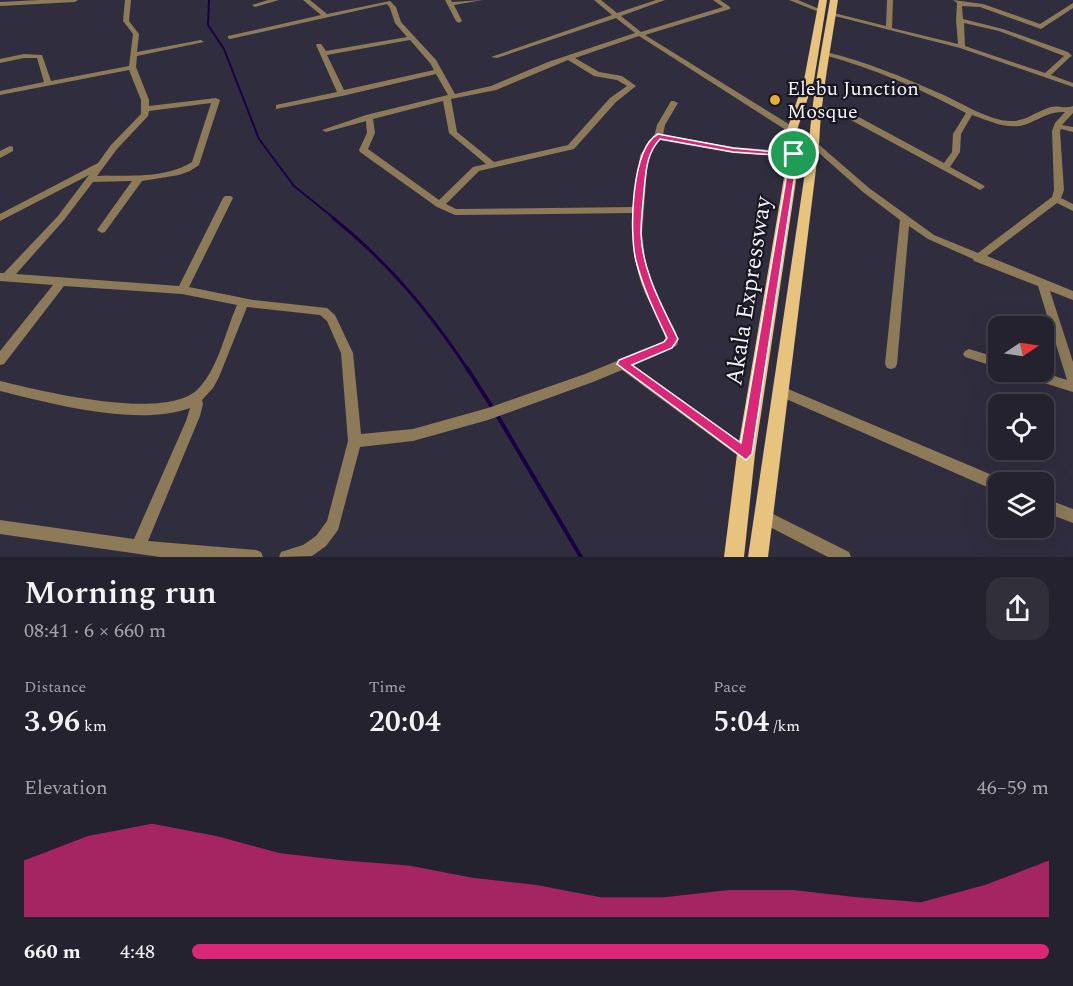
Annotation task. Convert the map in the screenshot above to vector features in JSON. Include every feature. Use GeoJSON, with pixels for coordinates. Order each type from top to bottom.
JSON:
{"type":"FeatureCollection","features":[{"type":"Feature","properties":{"kind":"main road","name":"Akala Expressway"},"geometry":{"type":"LineString","coordinates":[[758,557],[814,145],[816,81],[824,8],[834,0]]}},
{"type":"Feature","properties":{"kind":"main road","name":"Akala Expressway"},"geometry":{"type":"LineString","coordinates":[[734,557],[746,454],[794,154],[792,130],[816,81],[826,54],[824,8]]}},
{"type":"Feature","properties":{"kind":"street"},"geometry":{"type":"LineString","coordinates":[[0,4],[75,0]]}},
{"type":"Feature","properties":{"kind":"street"},"geometry":{"type":"LineString","coordinates":[[128,0],[126,21],[136,34],[132,67],[146,109]]}},
{"type":"Feature","properties":{"kind":"street"},"geometry":{"type":"LineString","coordinates":[[255,4],[276,0]]}},
{"type":"Feature","properties":{"kind":"street"},"geometry":{"type":"LineString","coordinates":[[306,0],[325,15]]}},
{"type":"Feature","properties":{"kind":"street"},"geometry":{"type":"LineString","coordinates":[[459,21],[449,2],[480,0]]}},
{"type":"Feature","properties":{"kind":"street"},"geometry":{"type":"LineString","coordinates":[[597,0],[640,34],[792,130]]}},
{"type":"Feature","properties":{"kind":"street"},"geometry":{"type":"LineString","coordinates":[[495,57],[662,0]]}},
{"type":"Feature","properties":{"kind":"street"},"geometry":{"type":"LineString","coordinates":[[326,130],[369,117],[493,88],[640,34],[728,8],[716,0]]}},
{"type":"Feature","properties":{"kind":"street"},"geometry":{"type":"LineString","coordinates":[[792,0],[962,47],[1073,85]]}},
{"type":"Feature","properties":{"kind":"street"},"geometry":{"type":"LineString","coordinates":[[889,28],[890,0]]}},
{"type":"Feature","properties":{"kind":"street"},"geometry":{"type":"LineString","coordinates":[[230,37],[388,2],[393,7],[398,23],[439,71],[450,98],[453,133],[491,164]]}},
{"type":"Feature","properties":{"kind":"street"},"geometry":{"type":"LineString","coordinates":[[962,47],[959,2],[975,2],[1041,27],[1073,2]]}},
{"type":"Feature","properties":{"kind":"street"},"geometry":{"type":"LineString","coordinates":[[959,20],[1001,30],[1066,52],[1068,56],[1046,76]]}},
{"type":"Feature","properties":{"kind":"street"},"geometry":{"type":"LineString","coordinates":[[323,54],[412,38]]}},
{"type":"Feature","properties":{"kind":"street"},"geometry":{"type":"LineString","coordinates":[[133,55],[201,42]]}},
{"type":"Feature","properties":{"kind":"street"},"geometry":{"type":"LineString","coordinates":[[319,45],[342,94]]}},
{"type":"Feature","properties":{"kind":"street"},"geometry":{"type":"LineString","coordinates":[[826,54],[872,68],[938,95],[970,112],[1014,124],[1053,109],[1072,109]]}},
{"type":"Feature","properties":{"kind":"street"},"geometry":{"type":"LineString","coordinates":[[0,61],[24,56],[40,56],[48,84]]}},
{"type":"Feature","properties":{"kind":"street"},"geometry":{"type":"LineString","coordinates":[[440,204],[476,169],[569,148],[613,100],[632,86],[619,78],[597,74],[571,59]]}},
{"type":"Feature","properties":{"kind":"street"},"geometry":{"type":"LineString","coordinates":[[0,93],[132,67]]}},
{"type":"Feature","properties":{"kind":"street"},"geometry":{"type":"LineString","coordinates":[[279,107],[439,71]]}},
{"type":"Feature","properties":{"kind":"street"},"geometry":{"type":"LineString","coordinates":[[92,179],[139,178],[182,171],[196,163],[216,100],[146,109]]}},
{"type":"Feature","properties":{"kind":"street"},"geometry":{"type":"LineString","coordinates":[[355,441],[413,435],[488,414],[668,345],[673,339],[649,290],[640,259],[637,234],[644,155],[658,137],[661,125],[674,103]]}},
{"type":"Feature","properties":{"kind":"street"},"geometry":{"type":"LineString","coordinates":[[816,107],[852,117],[980,187]]}},
{"type":"Feature","properties":{"kind":"street"},"geometry":{"type":"LineString","coordinates":[[4,277],[92,179],[114,147],[136,125],[146,109]]}},
{"type":"Feature","properties":{"kind":"street"},"geometry":{"type":"LineString","coordinates":[[978,258],[1056,199],[1059,190],[1058,126],[1072,109]]}},
{"type":"Feature","properties":{"kind":"street"},"geometry":{"type":"LineString","coordinates":[[945,168],[956,152],[957,134],[970,112]]}},
{"type":"Feature","properties":{"kind":"street"},"geometry":{"type":"LineString","coordinates":[[369,117],[371,133],[363,150],[440,204],[461,213],[638,210]]}},
{"type":"Feature","properties":{"kind":"street"},"geometry":{"type":"LineString","coordinates":[[1058,126],[1073,130]]}},
{"type":"Feature","properties":{"kind":"street"},"geometry":{"type":"LineString","coordinates":[[658,137],[733,150],[794,154]]}},
{"type":"Feature","properties":{"kind":"street"},"geometry":{"type":"LineString","coordinates":[[814,145],[905,220],[931,237],[1073,296]]}},
{"type":"Feature","properties":{"kind":"street"},"geometry":{"type":"LineString","coordinates":[[0,155],[10,149]]}},
{"type":"Feature","properties":{"kind":"street"},"geometry":{"type":"LineString","coordinates":[[0,219],[103,164]]}},
{"type":"Feature","properties":{"kind":"street"},"geometry":{"type":"LineString","coordinates":[[102,230],[139,178]]}},
{"type":"Feature","properties":{"kind":"street"},"geometry":{"type":"LineString","coordinates":[[182,290],[228,198]]}},
{"type":"Feature","properties":{"kind":"street"},"geometry":{"type":"LineString","coordinates":[[1056,199],[1073,208]]}},
{"type":"Feature","properties":{"kind":"street"},"geometry":{"type":"LineString","coordinates":[[891,364],[905,220]]}},
{"type":"Feature","properties":{"kind":"street"},"geometry":{"type":"LineString","coordinates":[[4,277],[182,290],[243,303],[324,311],[330,318],[347,353],[355,441],[333,525],[321,541],[306,551],[286,557]]}},
{"type":"Feature","properties":{"kind":"street"},"geometry":{"type":"LineString","coordinates":[[0,360],[61,282]]}},
{"type":"Feature","properties":{"kind":"street"},"geometry":{"type":"LineString","coordinates":[[1043,285],[1073,381]]}},
{"type":"Feature","properties":{"kind":"street"},"geometry":{"type":"LineString","coordinates":[[0,386],[57,400],[148,411],[165,410],[193,402],[202,393],[216,370],[243,303]]}},
{"type":"Feature","properties":{"kind":"street"},"geometry":{"type":"LineString","coordinates":[[969,354],[988,360]]}},
{"type":"Feature","properties":{"kind":"street"},"geometry":{"type":"LineString","coordinates":[[623,364],[746,454]]}},
{"type":"Feature","properties":{"kind":"street"},"geometry":{"type":"LineString","coordinates":[[1054,381],[1073,387]]}},
{"type":"Feature","properties":{"kind":"street"},"geometry":{"type":"LineString","coordinates":[[780,392],[988,479]]}},
{"type":"Feature","properties":{"kind":"street"},"geometry":{"type":"LineString","coordinates":[[138,546],[153,516],[194,416],[197,404],[193,402]]}},
{"type":"Feature","properties":{"kind":"street"},"geometry":{"type":"LineString","coordinates":[[1054,509],[1073,516]]}},
{"type":"Feature","properties":{"kind":"street"},"geometry":{"type":"LineString","coordinates":[[764,516],[844,557]]}},
{"type":"Feature","properties":{"kind":"street"},"geometry":{"type":"LineString","coordinates":[[1,529],[163,550],[256,557]]}},
{"type":"Feature","properties":{"kind":"waterway"},"geometry":{"type":"LineString","coordinates":[[209,0],[208,25],[224,49],[259,139],[294,186],[335,219]]}},
{"type":"Feature","properties":{"kind":"waterway"},"geometry":{"type":"LineString","coordinates":[[333,218],[372,252],[406,288],[468,370]]}},
{"type":"Feature","properties":{"kind":"waterway"},"geometry":{"type":"LineString","coordinates":[[467,368],[494,410]]}},
{"type":"Feature","properties":{"kind":"waterway"},"geometry":{"type":"LineString","coordinates":[[497,415],[581,557]]}},
{"type":"Feature","properties":{"kind":"place","name":"Elebu Junction Mosque"},"geometry":{"type":"Point","coordinates":[775,100]}},
{"type":"Feature","properties":{"kind":"route"},"geometry":{"type":"LineString","coordinates":[[658,137],[733,150],[794,154],[746,454],[623,364],[672,343],[673,339],[649,290],[640,259],[637,234],[644,155],[658,137]]}}]}
